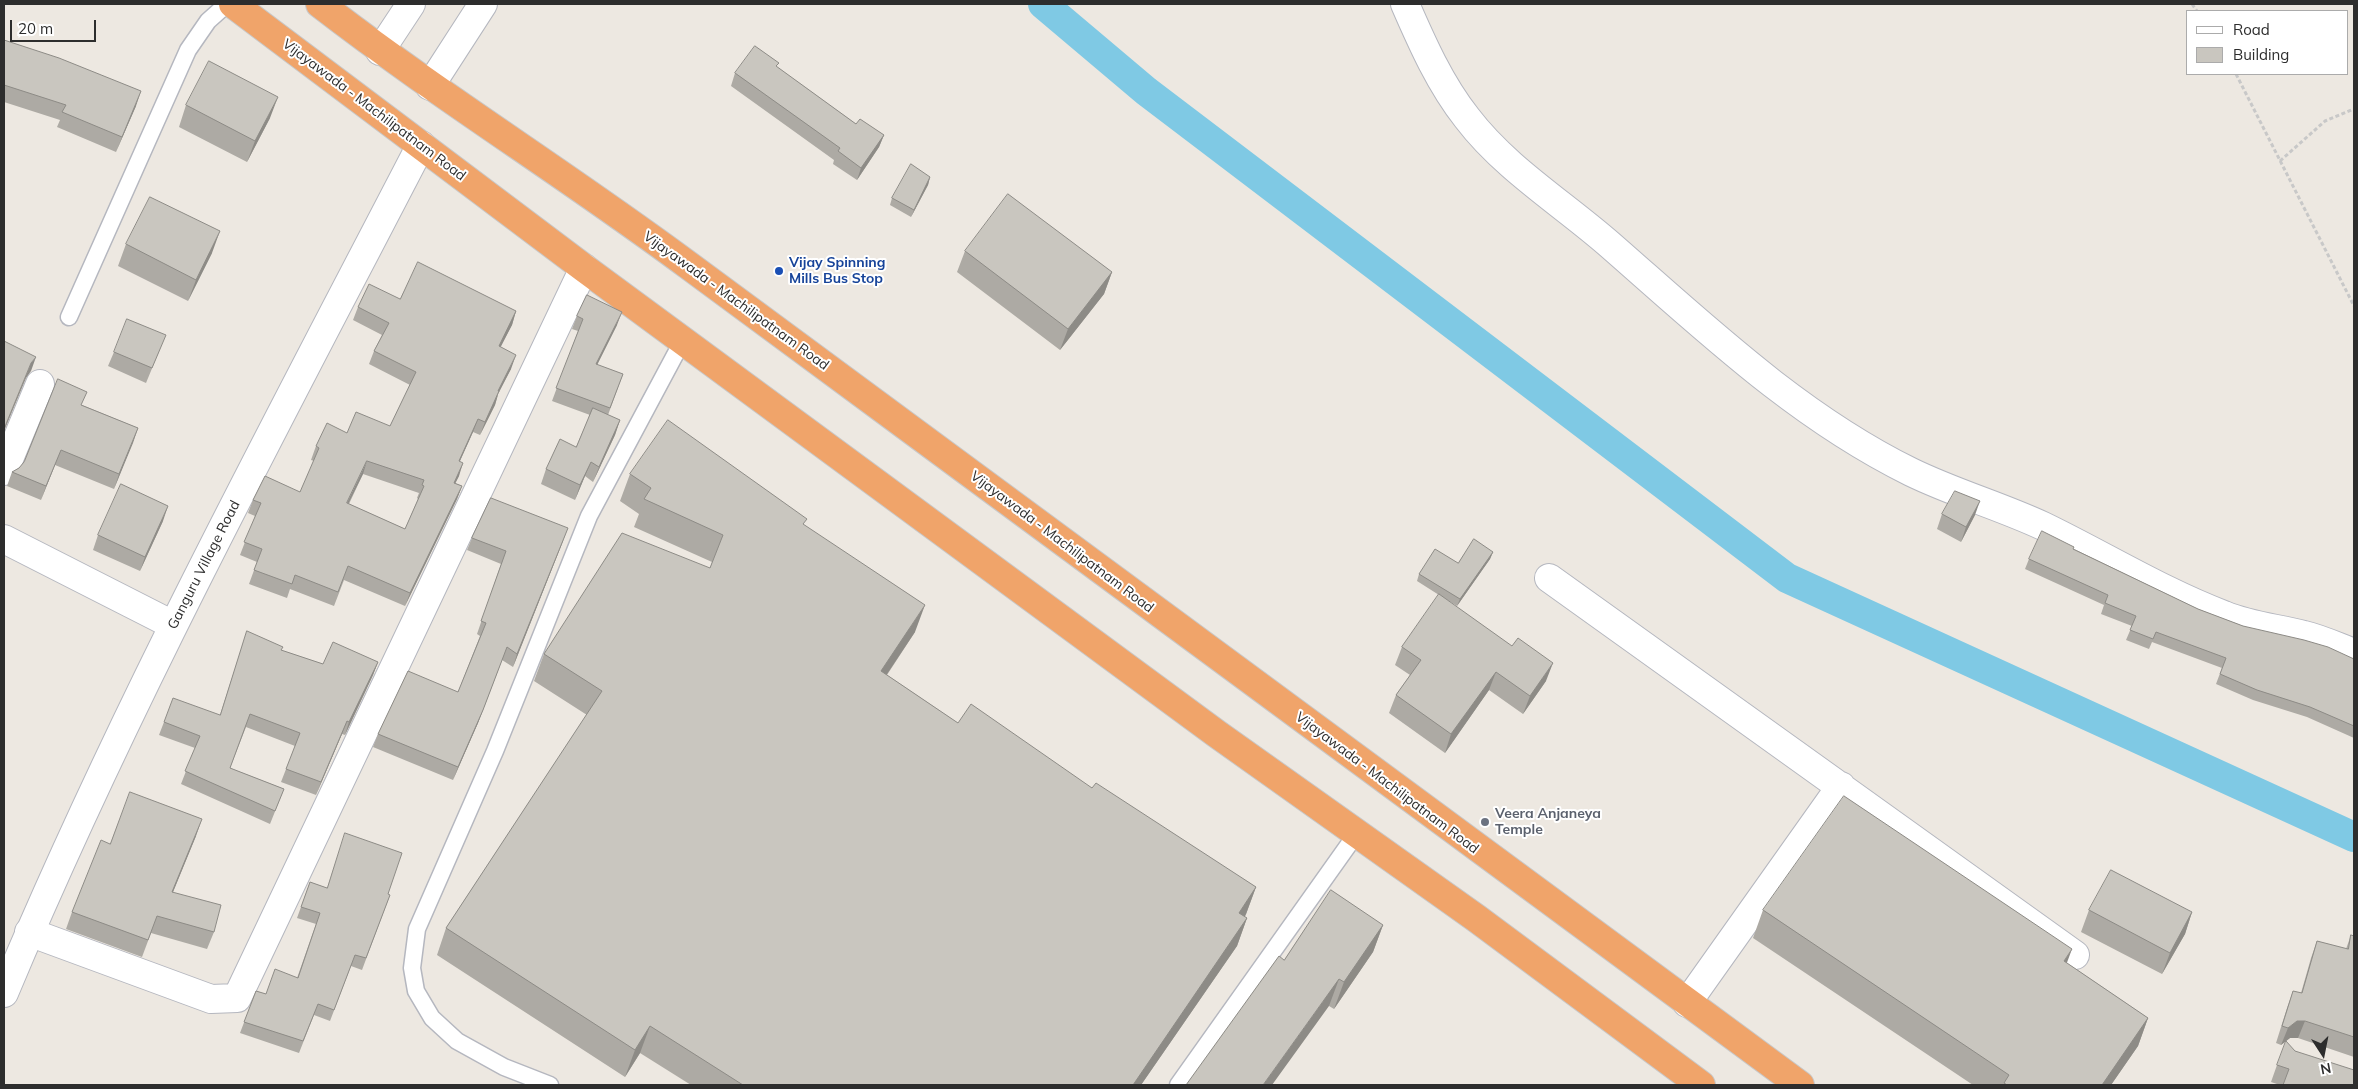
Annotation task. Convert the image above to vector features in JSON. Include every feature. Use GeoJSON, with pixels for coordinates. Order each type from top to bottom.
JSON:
{"type":"FeatureCollection","features":[{"type":"Feature","properties":{"kind":"highway","name":"Vijayawada - Machilipatnam Road"},"geometry":{"type":"LineString","coordinates":[[233,4],[584,268],[1217,734],[1476,918],[1701,1085]]}},
{"type":"Feature","properties":{"kind":"highway","name":"Vijayawada - Machilipatnam Road"},"geometry":{"type":"LineString","coordinates":[[320,4],[380,51],[682,260],[1800,1085]]}},
{"type":"Feature","properties":{"kind":"street"},"geometry":{"type":"LineString","coordinates":[[380,51],[411,4]]}},
{"type":"Feature","properties":{"kind":"street"},"geometry":{"type":"LineString","coordinates":[[430,86],[483,4]]}},
{"type":"Feature","properties":{"kind":"street"},"geometry":{"type":"LineString","coordinates":[[1405,4],[1439,76],[1468,120],[1513,166],[1591,228],[1756,372],[1840,430],[1911,472],[2020,516],[2224,616],[2264,628],[2306,635],[2354,654]]}},
{"type":"Feature","properties":{"kind":"street","name":"Ganguru Village Road"},"geometry":{"type":"LineString","coordinates":[[4,993],[11,954],[29,932],[173,625],[421,145]]}},
{"type":"Feature","properties":{"kind":"street"},"geometry":{"type":"LineString","coordinates":[[29,932],[211,999],[237,998],[584,268]]}},
{"type":"Feature","properties":{"kind":"street"},"geometry":{"type":"LineString","coordinates":[[4,471],[40,384]]}},
{"type":"Feature","properties":{"kind":"street"},"geometry":{"type":"LineString","coordinates":[[4,539],[173,625]]}},
{"type":"Feature","properties":{"kind":"street"},"geometry":{"type":"LineString","coordinates":[[1549,578],[2075,955]]}},
{"type":"Feature","properties":{"kind":"street"},"geometry":{"type":"LineString","coordinates":[[1687,1003],[1841,786]]}},
{"type":"Feature","properties":{"kind":"lane"},"geometry":{"type":"LineString","coordinates":[[69,317],[188,50],[208,21],[227,4]]}},
{"type":"Feature","properties":{"kind":"lane"},"geometry":{"type":"LineString","coordinates":[[550,1085],[504,1067],[457,1041],[432,1018],[416,991],[412,968],[416,929],[495,751],[589,516],[683,340]]}},
{"type":"Feature","properties":{"kind":"lane"},"geometry":{"type":"LineString","coordinates":[[1178,1085],[1357,834]]}},
{"type":"Feature","properties":{"kind":"path"},"geometry":{"type":"LineString","coordinates":[[2236,75],[2333,261],[2354,306]]}},
{"type":"Feature","properties":{"kind":"path"},"geometry":{"type":"LineString","coordinates":[[2280,162],[2325,121],[2354,109]]}},
{"type":"Feature","properties":{"kind":"building"},"geometry":{"type":"Polygon","coordinates":[[[4,40],[59,58],[141,91],[122,137],[62,112],[66,105],[4,85],[4,40]]]}},
{"type":"Feature","properties":{"kind":"building"},"geometry":{"type":"Polygon","coordinates":[[[755,46],[779,63],[776,66],[856,124],[860,119],[884,135],[861,168],[838,151],[840,148],[735,73],[755,46]]]}},
{"type":"Feature","properties":{"kind":"building"},"geometry":{"type":"Polygon","coordinates":[[[209,61],[278,97],[255,141],[186,105],[209,61]]]}},
{"type":"Feature","properties":{"kind":"building"},"geometry":{"type":"Polygon","coordinates":[[[911,164],[930,177],[914,210],[892,198],[911,164]]]}},
{"type":"Feature","properties":{"kind":"building"},"geometry":{"type":"Polygon","coordinates":[[[1008,194],[1112,272],[1068,329],[965,251],[1008,194]]]}},
{"type":"Feature","properties":{"kind":"building"},"geometry":{"type":"Polygon","coordinates":[[[150,197],[220,231],[196,280],[126,244],[150,197]]]}},
{"type":"Feature","properties":{"kind":"building"},"geometry":{"type":"Polygon","coordinates":[[[418,262],[516,311],[499,346],[516,355],[485,422],[478,419],[459,461],[463,463],[454,483],[462,486],[410,593],[348,566],[338,592],[295,575],[292,584],[254,570],[262,549],[244,542],[261,503],[253,500],[265,476],[300,492],[319,448],[316,446],[327,423],[347,433],[356,412],[390,426],[416,372],[374,351],[389,323],[358,307],[369,284],[400,299],[418,262]],[[367,461],[347,503],[405,529],[424,486],[422,485],[424,480],[367,461]]]}},
{"type":"Feature","properties":{"kind":"building"},"geometry":{"type":"Polygon","coordinates":[[[587,295],[622,312],[596,364],[623,374],[610,408],[556,388],[583,319],[577,316],[587,295]]]}},
{"type":"Feature","properties":{"kind":"building"},"geometry":{"type":"Polygon","coordinates":[[[127,319],[166,335],[152,368],[114,352],[127,319]]]}},
{"type":"Feature","properties":{"kind":"building"},"geometry":{"type":"Polygon","coordinates":[[[4,341],[36,357],[31,363],[4,429],[4,341]]]}},
{"type":"Feature","properties":{"kind":"building"},"geometry":{"type":"Polygon","coordinates":[[[58,379],[87,392],[81,405],[138,428],[119,474],[61,450],[46,486],[12,472],[24,462],[58,379]]]}},
{"type":"Feature","properties":{"kind":"building"},"geometry":{"type":"Polygon","coordinates":[[[593,408],[620,420],[599,467],[591,462],[580,485],[546,469],[560,439],[576,447],[593,408]]]}},
{"type":"Feature","properties":{"kind":"building"},"geometry":{"type":"Polygon","coordinates":[[[668,420],[807,519],[803,524],[925,605],[881,671],[958,723],[971,704],[1092,788],[1096,783],[1256,887],[1239,913],[1247,918],[1133,1085],[743,1085],[650,1026],[635,1050],[446,928],[602,691],[544,654],[622,533],[710,568],[723,535],[644,499],[651,488],[630,474],[668,420]]]}},
{"type":"Feature","properties":{"kind":"building"},"geometry":{"type":"Polygon","coordinates":[[[121,484],[168,506],[145,557],[98,535],[121,484]]]}},
{"type":"Feature","properties":{"kind":"building"},"geometry":{"type":"Polygon","coordinates":[[[1955,491],[1980,501],[1966,527],[1942,514],[1955,491]]]}},
{"type":"Feature","properties":{"kind":"building"},"geometry":{"type":"Polygon","coordinates":[[[491,498],[568,528],[517,654],[507,647],[483,710],[458,767],[378,734],[408,671],[458,692],[486,623],[481,621],[506,551],[472,538],[491,498]]]}},
{"type":"Feature","properties":{"kind":"building"},"geometry":{"type":"Polygon","coordinates":[[[2042,531],[2074,547],[2073,549],[2198,609],[2243,626],[2328,647],[2354,659],[2354,726],[2310,707],[2257,690],[2220,674],[2226,658],[2156,632],[2153,639],[2130,630],[2136,616],[2105,603],[2108,595],[2029,559],[2042,531]]]}},
{"type":"Feature","properties":{"kind":"building"},"geometry":{"type":"Polygon","coordinates":[[[1474,539],[1493,552],[1460,599],[1419,574],[1435,549],[1458,563],[1474,539]]]}},
{"type":"Feature","properties":{"kind":"building"},"geometry":{"type":"Polygon","coordinates":[[[1439,594],[1512,646],[1518,638],[1553,663],[1530,696],[1496,672],[1451,734],[1396,695],[1421,660],[1402,647],[1439,594]]]}},
{"type":"Feature","properties":{"kind":"building"},"geometry":{"type":"Polygon","coordinates":[[[247,631],[283,647],[281,650],[323,664],[333,642],[378,662],[349,722],[347,721],[321,782],[286,769],[300,733],[250,714],[230,768],[284,789],[275,811],[185,771],[200,736],[164,722],[173,698],[220,715],[247,631]]]}},
{"type":"Feature","properties":{"kind":"building"},"geometry":{"type":"Polygon","coordinates":[[[130,792],[202,819],[172,892],[221,905],[214,932],[157,916],[148,940],[72,912],[101,840],[110,844],[130,792]]]}},
{"type":"Feature","properties":{"kind":"building"},"geometry":{"type":"Polygon","coordinates":[[[1844,796],[2072,949],[2064,961],[2148,1018],[2102,1085],[2007,1085],[2004,1083],[2009,1075],[1763,910],[1844,796]]]}},
{"type":"Feature","properties":{"kind":"building"},"geometry":{"type":"Polygon","coordinates":[[[345,833],[402,853],[388,894],[390,895],[366,958],[355,955],[334,1010],[318,1004],[303,1041],[244,1022],[256,991],[266,994],[275,969],[298,978],[320,913],[301,907],[310,882],[327,888],[345,833]]]}},
{"type":"Feature","properties":{"kind":"building"},"geometry":{"type":"Polygon","coordinates":[[[2111,870],[2192,912],[2170,953],[2089,910],[2111,870]]]}},
{"type":"Feature","properties":{"kind":"building"},"geometry":{"type":"Polygon","coordinates":[[[1331,890],[1383,925],[1344,982],[1339,979],[1263,1085],[1186,1085],[1279,956],[1284,960],[1331,890]]]}},
{"type":"Feature","properties":{"kind":"building"},"geometry":{"type":"Polygon","coordinates":[[[2351,935],[2354,936],[2354,1037],[2305,1021],[2297,1021],[2288,1028],[2282,1026],[2293,991],[2302,993],[2317,941],[2348,949],[2351,935]]]}},
{"type":"Feature","properties":{"kind":"building"},"geometry":{"type":"Polygon","coordinates":[[[2286,1041],[2295,1051],[2354,1070],[2354,1085],[2283,1085],[2289,1069],[2277,1065],[2286,1041]]]}},
{"type":"Feature","properties":{"kind":"waterway"},"geometry":{"type":"LineString","coordinates":[[1043,4],[1146,91],[1787,578],[2354,837]]}},
{"type":"Feature","properties":{"kind":"place","name":"Vijay Spinning Mills Bus Stop"},"geometry":{"type":"Point","coordinates":[779,271]}},
{"type":"Feature","properties":{"kind":"place","name":"Veera Anjaneya Temple"},"geometry":{"type":"Point","coordinates":[1485,822]}}]}
